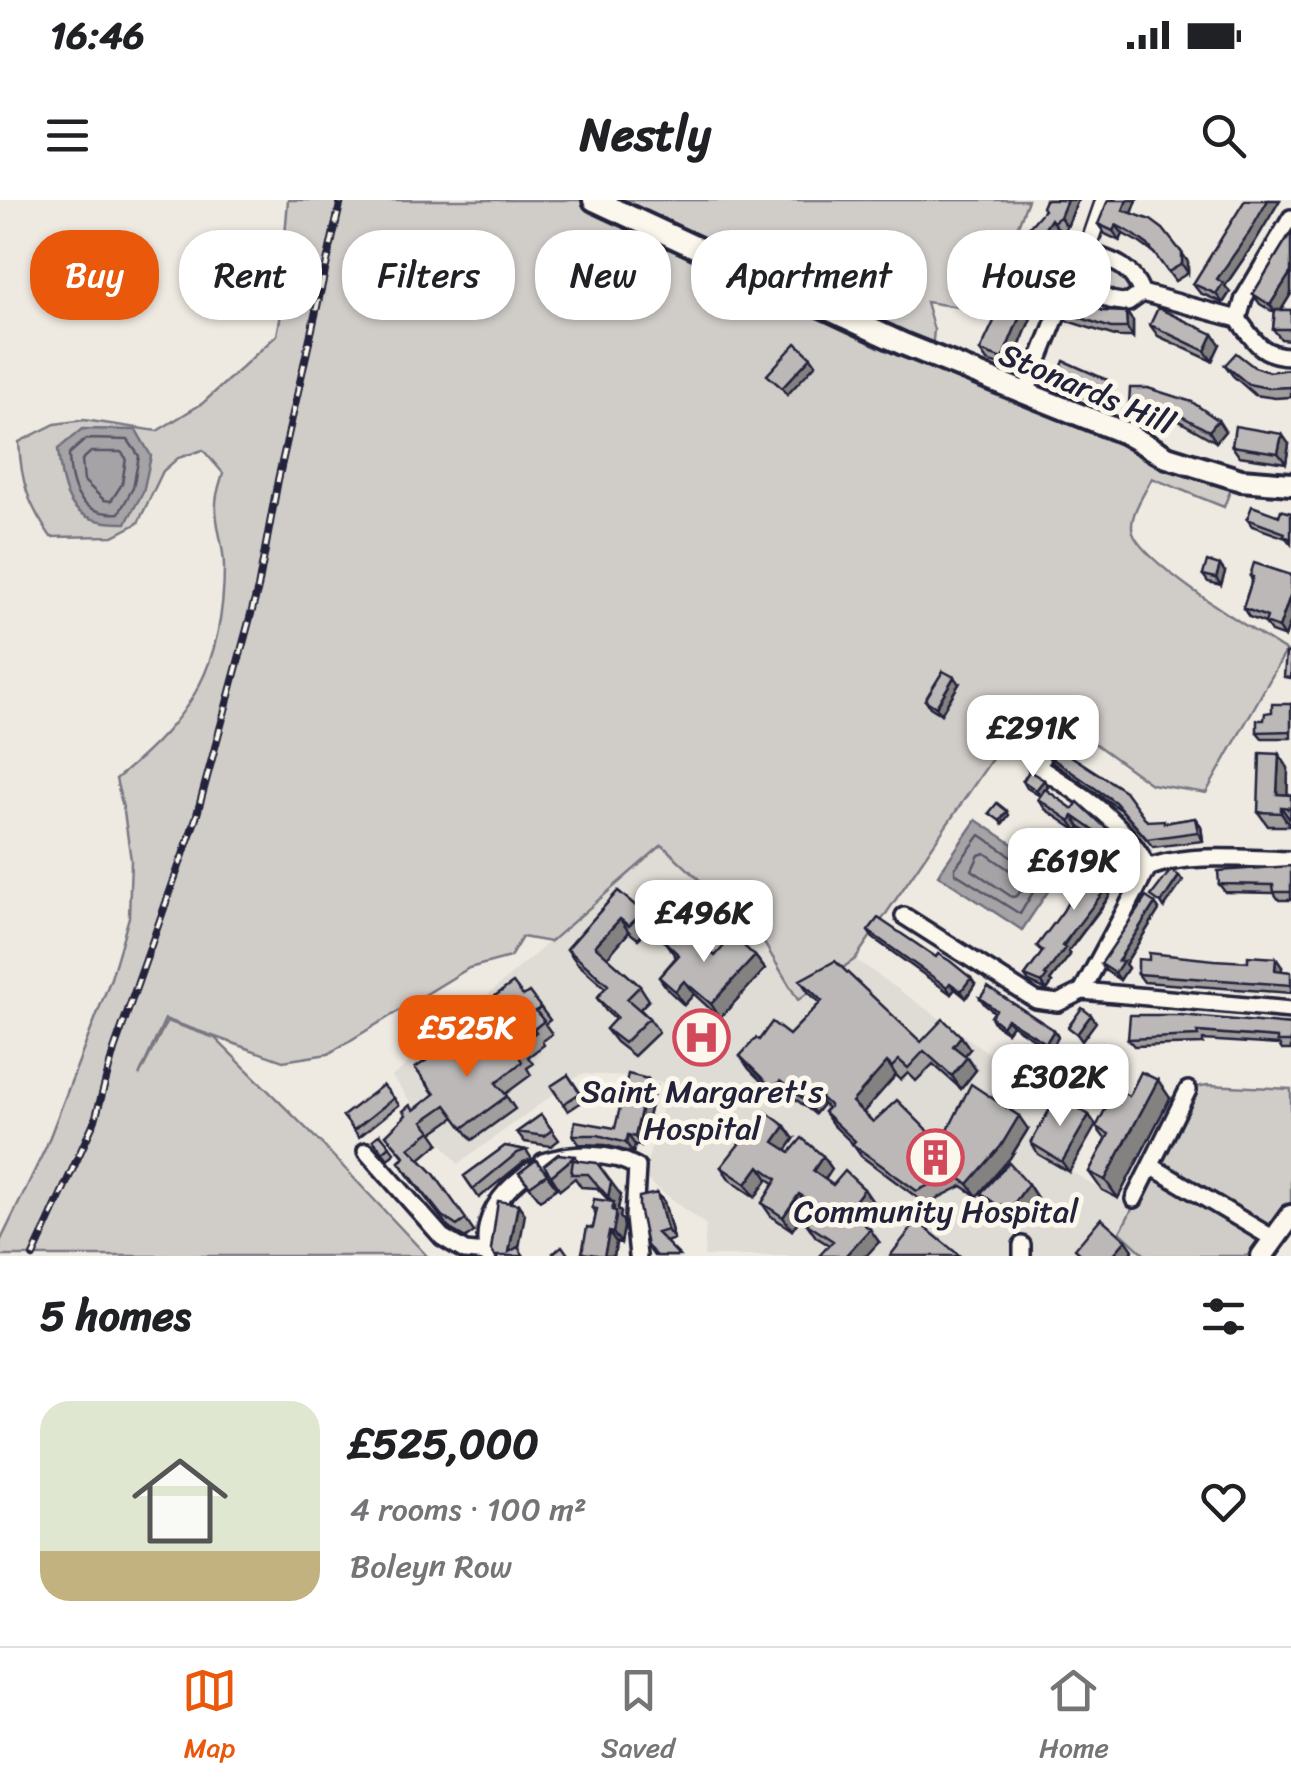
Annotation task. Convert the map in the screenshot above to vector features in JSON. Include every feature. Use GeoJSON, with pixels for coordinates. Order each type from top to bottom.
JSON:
{"type":"FeatureCollection","features":[{"type":"Feature","properties":{"kind":"street","name":"Stonards Hill"},"geometry":{"type":"LineString","coordinates":[[594,200],[902,344],[1125,433],[1167,457],[1241,480],[1291,484]]}},
{"type":"Feature","properties":{"kind":"street"},"geometry":{"type":"LineString","coordinates":[[1094,230],[1104,200]]}},
{"type":"Feature","properties":{"kind":"street"},"geometry":{"type":"LineString","coordinates":[[1238,319],[1244,298],[1291,218]]}},
{"type":"Feature","properties":{"kind":"street"},"geometry":{"type":"LineString","coordinates":[[1111,260],[1135,276],[1142,293]]}},
{"type":"Feature","properties":{"kind":"street"},"geometry":{"type":"LineString","coordinates":[[1142,293],[1238,319],[1260,350],[1275,356],[1291,356]]}},
{"type":"Feature","properties":{"kind":"street"},"geometry":{"type":"LineString","coordinates":[[1111,300],[1128,304],[1142,293]]}},
{"type":"Feature","properties":{"kind":"street"},"geometry":{"type":"LineString","coordinates":[[1026,395],[1055,320]]}},
{"type":"Feature","properties":{"kind":"street"},"geometry":{"type":"LineString","coordinates":[[1040,737],[1051,746],[1036,766],[1099,806],[1126,830],[1155,865]]}},
{"type":"Feature","properties":{"kind":"street"},"geometry":{"type":"LineString","coordinates":[[1155,865],[1291,860]]}},
{"type":"Feature","properties":{"kind":"street"},"geometry":{"type":"LineString","coordinates":[[904,916],[1036,1000],[1058,1004],[1082,991],[1155,865]]}},
{"type":"Feature","properties":{"kind":"street"},"geometry":{"type":"LineString","coordinates":[[1082,991],[1291,1010]]}},
{"type":"Feature","properties":{"kind":"street"},"geometry":{"type":"LineString","coordinates":[[1134,1199],[1188,1090]]}},
{"type":"Feature","properties":{"kind":"street"},"geometry":{"type":"LineString","coordinates":[[366,1151],[442,1237],[465,1251],[488,1255],[488,1217],[496,1202],[536,1167],[565,1155],[619,1158],[637,1167],[634,1217],[638,1256]]}},
{"type":"Feature","properties":{"kind":"street"},"geometry":{"type":"LineString","coordinates":[[1151,1166],[1268,1248],[1291,1216]]}},
{"type":"Feature","properties":{"kind":"shaded area"},"geometry":{"type":"Polygon","coordinates":[[[288,200],[583,200],[652,230],[535,230],[535,320],[671,320],[671,238],[691,247],[691,320],[859,320],[1233,483],[1224,507],[1152,478],[1136,509],[1132,528],[1138,541],[1174,576],[1286,651],[1206,793],[1151,784],[1033,699],[855,959],[798,1000],[760,936],[662,845],[550,942],[522,937],[510,957],[469,968],[328,1054],[283,1061],[165,1019],[139,1076],[167,1021],[215,1038],[427,1256],[0,1256],[0,1242],[46,1147],[111,978],[129,917],[131,860],[116,779],[165,734],[198,687],[218,633],[224,566],[216,512],[223,473],[203,450],[178,458],[163,471],[138,523],[113,536],[51,537],[27,492],[19,442],[55,424],[84,420],[157,431],[203,403],[277,335],[280,320],[322,320],[322,230],[286,230],[288,200]]]}},
{"type":"Feature","properties":{"kind":"shaded area"},"geometry":{"type":"Polygon","coordinates":[[[611,200],[1028,200],[1016,230],[947,230],[947,305],[927,302],[927,230],[691,230],[691,237],[611,200]]]}},
{"type":"Feature","properties":{"kind":"shaded area"},"geometry":{"type":"Polygon","coordinates":[[[1111,264],[1139,290],[1123,299],[1111,293],[1111,264]]]}},
{"type":"Feature","properties":{"kind":"shaded area"},"geometry":{"type":"Polygon","coordinates":[[[927,306],[934,330],[932,350],[868,320],[927,320],[927,306]]]}},
{"type":"Feature","properties":{"kind":"shaded area","name":"Saint Margaret's Hospital"},"geometry":{"type":"Polygon","coordinates":[[[662,845],[760,936],[798,999],[855,959],[1098,1125],[1072,1172],[1133,1208],[1120,1232],[1146,1256],[704,1256],[706,1225],[643,1177],[669,1084],[626,1076],[581,1074],[458,1164],[392,1077],[662,845]]]}},
{"type":"Feature","properties":{"kind":"shaded area"},"geometry":{"type":"Polygon","coordinates":[[[1196,1087],[1291,1089],[1291,1202],[1247,1256],[1146,1256],[1120,1232],[1196,1087]]]}},
{"type":"Feature","properties":{"kind":"water"},"geometry":{"type":"Polygon","coordinates":[[[82,429],[136,430],[151,456],[143,492],[126,523],[92,519],[81,513],[67,495],[58,449],[82,429]]]}},
{"type":"Feature","properties":{"kind":"water"},"geometry":{"type":"Polygon","coordinates":[[[976,820],[1059,875],[1022,930],[938,875],[976,820]]]}},
{"type":"Feature","properties":{"kind":"building"},"geometry":{"type":"Polygon","coordinates":[[[1045,200],[1067,200],[1060,217],[1053,222],[1051,219],[1044,230],[1027,230],[1044,210],[1045,200]]]}},
{"type":"Feature","properties":{"kind":"building"},"geometry":{"type":"Polygon","coordinates":[[[1108,200],[1127,200],[1123,210],[1163,229],[1182,253],[1182,264],[1168,272],[1148,245],[1133,234],[1116,225],[1113,231],[1098,224],[1108,200]]]}},
{"type":"Feature","properties":{"kind":"building"},"geometry":{"type":"Polygon","coordinates":[[[1245,200],[1268,200],[1217,279],[1223,283],[1216,294],[1193,284],[1245,200]]]}},
{"type":"Feature","properties":{"kind":"building"},"geometry":{"type":"Polygon","coordinates":[[[1291,232],[1291,272],[1270,305],[1253,294],[1291,232]]]}},
{"type":"Feature","properties":{"kind":"building"},"geometry":{"type":"Polygon","coordinates":[[[1158,308],[1213,334],[1205,351],[1150,325],[1158,308]]]}},
{"type":"Feature","properties":{"kind":"building"},"geometry":{"type":"Polygon","coordinates":[[[1275,310],[1291,310],[1291,329],[1273,329],[1275,310]]]}},
{"type":"Feature","properties":{"kind":"building"},"geometry":{"type":"Polygon","coordinates":[[[1111,311],[1126,312],[1127,328],[1111,328],[1087,320],[1111,320],[1111,311]]]}},
{"type":"Feature","properties":{"kind":"building"},"geometry":{"type":"Polygon","coordinates":[[[995,320],[1018,320],[1002,359],[980,351],[995,320]]]}},
{"type":"Feature","properties":{"kind":"building"},"geometry":{"type":"Polygon","coordinates":[[[796,343],[811,357],[782,388],[767,375],[796,343]]]}},
{"type":"Feature","properties":{"kind":"building"},"geometry":{"type":"Polygon","coordinates":[[[1236,353],[1254,367],[1269,372],[1291,369],[1291,387],[1248,384],[1225,365],[1236,353]]]}},
{"type":"Feature","properties":{"kind":"building"},"geometry":{"type":"Polygon","coordinates":[[[1064,361],[1107,380],[1100,397],[1057,378],[1064,361]]]}},
{"type":"Feature","properties":{"kind":"building"},"geometry":{"type":"Polygon","coordinates":[[[1130,388],[1148,388],[1192,402],[1218,420],[1209,431],[1172,411],[1129,404],[1130,388]]]}},
{"type":"Feature","properties":{"kind":"building"},"geometry":{"type":"Polygon","coordinates":[[[1235,426],[1282,434],[1278,453],[1232,446],[1235,426]]]}},
{"type":"Feature","properties":{"kind":"building"},"geometry":{"type":"Polygon","coordinates":[[[1252,506],[1279,516],[1281,510],[1291,513],[1291,539],[1247,519],[1252,506]]]}},
{"type":"Feature","properties":{"kind":"building"},"geometry":{"type":"Polygon","coordinates":[[[1207,561],[1220,565],[1216,578],[1203,575],[1207,561]]]}},
{"type":"Feature","properties":{"kind":"building"},"geometry":{"type":"Polygon","coordinates":[[[1254,563],[1291,575],[1291,593],[1279,628],[1265,623],[1267,617],[1243,608],[1254,563]]]}},
{"type":"Feature","properties":{"kind":"building"},"geometry":{"type":"Polygon","coordinates":[[[1286,653],[1291,653],[1291,678],[1284,677],[1286,653]]]}},
{"type":"Feature","properties":{"kind":"building"},"geometry":{"type":"Polygon","coordinates":[[[943,671],[954,677],[936,707],[925,700],[943,671]]]}},
{"type":"Feature","properties":{"kind":"building"},"geometry":{"type":"Polygon","coordinates":[[[1272,704],[1291,704],[1291,731],[1257,732],[1257,720],[1264,720],[1265,713],[1272,712],[1272,704]]]}},
{"type":"Feature","properties":{"kind":"building"},"geometry":{"type":"Polygon","coordinates":[[[1054,745],[1125,791],[1147,821],[1164,823],[1195,818],[1198,832],[1147,839],[1115,802],[1047,755],[1054,745]]]}},
{"type":"Feature","properties":{"kind":"building"},"geometry":{"type":"Polygon","coordinates":[[[1260,753],[1279,754],[1277,794],[1291,795],[1291,808],[1281,807],[1281,813],[1258,812],[1260,753]]]}},
{"type":"Feature","properties":{"kind":"building"},"geometry":{"type":"Polygon","coordinates":[[[1029,771],[1044,780],[1036,790],[1023,781],[1029,771]]]}},
{"type":"Feature","properties":{"kind":"building"},"geometry":{"type":"Polygon","coordinates":[[[1045,789],[1073,809],[1078,802],[1108,830],[1103,837],[1038,799],[1045,789]]]}},
{"type":"Feature","properties":{"kind":"building"},"geometry":{"type":"Polygon","coordinates":[[[997,803],[1007,811],[1000,821],[989,813],[997,803]]]}},
{"type":"Feature","properties":{"kind":"building"},"geometry":{"type":"Polygon","coordinates":[[[1116,843],[1125,853],[1102,886],[1106,889],[1062,946],[1065,948],[1047,976],[1042,983],[1025,976],[1043,951],[1037,946],[1063,911],[1085,871],[1093,860],[1100,866],[1116,843]]]}},
{"type":"Feature","properties":{"kind":"building"},"geometry":{"type":"Polygon","coordinates":[[[1291,866],[1291,892],[1274,892],[1273,885],[1219,884],[1218,871],[1291,866]]]}},
{"type":"Feature","properties":{"kind":"building"},"geometry":{"type":"Polygon","coordinates":[[[1171,870],[1179,876],[1161,903],[1151,896],[1171,870]]]}},
{"type":"Feature","properties":{"kind":"building"},"geometry":{"type":"Polygon","coordinates":[[[618,891],[643,912],[629,926],[620,919],[595,946],[640,986],[627,999],[649,1018],[624,1043],[606,1029],[617,1017],[597,998],[608,985],[567,949],[618,891]]]}},
{"type":"Feature","properties":{"kind":"building"},"geometry":{"type":"Polygon","coordinates":[[[1146,897],[1155,903],[1118,961],[1123,961],[1115,973],[1101,964],[1146,897]]]}},
{"type":"Feature","properties":{"kind":"building"},"geometry":{"type":"Polygon","coordinates":[[[878,918],[971,978],[961,991],[950,983],[947,987],[868,931],[878,918]]]}},
{"type":"Feature","properties":{"kind":"building"},"geometry":{"type":"Polygon","coordinates":[[[681,924],[715,956],[733,936],[755,956],[711,1004],[684,981],[675,991],[659,977],[679,955],[665,942],[681,924]]]}},
{"type":"Feature","properties":{"kind":"building"},"geometry":{"type":"Polygon","coordinates":[[[1149,953],[1248,962],[1248,956],[1276,958],[1275,970],[1291,972],[1291,985],[1138,974],[1138,959],[1149,960],[1149,953]]]}},
{"type":"Feature","properties":{"kind":"building"},"geometry":{"type":"Polygon","coordinates":[[[835,961],[921,1042],[943,1019],[961,1036],[953,1046],[967,1057],[952,1076],[924,1051],[908,1068],[899,1060],[892,1067],[887,1062],[852,1102],[873,1122],[897,1100],[941,1144],[971,1084],[1019,1116],[1001,1146],[968,1184],[953,1173],[917,1191],[852,1144],[855,1141],[824,1112],[830,1106],[814,1091],[806,1101],[780,1081],[772,1088],[740,1056],[772,1022],[789,1035],[822,1001],[800,980],[835,961]]]}},
{"type":"Feature","properties":{"kind":"building"},"geometry":{"type":"Polygon","coordinates":[[[513,983],[523,996],[529,992],[541,1008],[536,1011],[544,1021],[519,1045],[524,1052],[519,1056],[522,1062],[496,1083],[507,1096],[463,1128],[446,1105],[423,1121],[431,1131],[409,1148],[434,1174],[466,1219],[457,1226],[442,1216],[399,1162],[405,1157],[386,1135],[406,1115],[403,1111],[410,1105],[414,1110],[435,1094],[415,1068],[439,1052],[432,1041],[513,983]]]}},
{"type":"Feature","properties":{"kind":"building"},"geometry":{"type":"Polygon","coordinates":[[[988,987],[1054,1030],[1046,1043],[1007,1019],[1002,1026],[991,1017],[996,1010],[980,998],[988,987]]]}},
{"type":"Feature","properties":{"kind":"building"},"geometry":{"type":"Polygon","coordinates":[[[1082,1008],[1091,1015],[1077,1034],[1068,1027],[1082,1008]]]}},
{"type":"Feature","properties":{"kind":"building"},"geometry":{"type":"Polygon","coordinates":[[[1130,1015],[1180,1015],[1291,1025],[1291,1042],[1197,1032],[1198,1036],[1128,1039],[1130,1015]]]}},
{"type":"Feature","properties":{"kind":"building"},"geometry":{"type":"Polygon","coordinates":[[[1055,1063],[1074,1073],[1063,1092],[1045,1081],[1055,1063]]]}},
{"type":"Feature","properties":{"kind":"building"},"geometry":{"type":"Polygon","coordinates":[[[1141,1072],[1158,1080],[1105,1180],[1089,1172],[1109,1134],[1096,1127],[1116,1089],[1129,1096],[1141,1072]]]}},
{"type":"Feature","properties":{"kind":"building"},"geometry":{"type":"Polygon","coordinates":[[[628,1074],[648,1079],[635,1137],[628,1135],[626,1143],[598,1135],[573,1135],[575,1121],[615,1128],[628,1074]]]}},
{"type":"Feature","properties":{"kind":"building"},"geometry":{"type":"Polygon","coordinates":[[[568,1075],[580,1093],[563,1104],[551,1086],[568,1075]]]}},
{"type":"Feature","properties":{"kind":"building"},"geometry":{"type":"Polygon","coordinates":[[[383,1085],[394,1098],[354,1130],[343,1116],[383,1085]]]}},
{"type":"Feature","properties":{"kind":"building"},"geometry":{"type":"Polygon","coordinates":[[[1058,1095],[1089,1115],[1062,1162],[1031,1143],[1058,1095]]]}},
{"type":"Feature","properties":{"kind":"building"},"geometry":{"type":"Polygon","coordinates":[[[765,1111],[785,1126],[774,1142],[790,1152],[802,1138],[823,1156],[813,1171],[833,1185],[845,1171],[864,1189],[847,1211],[870,1229],[845,1256],[819,1256],[833,1241],[807,1224],[819,1207],[799,1194],[783,1217],[762,1203],[777,1179],[759,1166],[746,1184],[721,1167],[765,1111]]]}},
{"type":"Feature","properties":{"kind":"building"},"geometry":{"type":"Polygon","coordinates":[[[541,1115],[552,1130],[544,1136],[517,1132],[541,1115]]]}},
{"type":"Feature","properties":{"kind":"building"},"geometry":{"type":"Polygon","coordinates":[[[380,1134],[390,1146],[383,1152],[373,1140],[380,1134]]]}},
{"type":"Feature","properties":{"kind":"building"},"geometry":{"type":"Polygon","coordinates":[[[505,1146],[526,1150],[473,1189],[464,1176],[505,1146]]]}},
{"type":"Feature","properties":{"kind":"building"},"geometry":{"type":"Polygon","coordinates":[[[558,1154],[575,1156],[551,1176],[544,1165],[558,1154]]]}},
{"type":"Feature","properties":{"kind":"building"},"geometry":{"type":"Polygon","coordinates":[[[536,1160],[547,1174],[530,1186],[519,1173],[536,1160]]]}},
{"type":"Feature","properties":{"kind":"building"},"geometry":{"type":"Polygon","coordinates":[[[573,1160],[597,1163],[611,1182],[608,1197],[588,1174],[571,1174],[573,1160]]]}},
{"type":"Feature","properties":{"kind":"building"},"geometry":{"type":"Polygon","coordinates":[[[1009,1163],[1028,1184],[1013,1205],[997,1205],[981,1193],[1009,1163]]]}},
{"type":"Feature","properties":{"kind":"building"},"geometry":{"type":"Polygon","coordinates":[[[657,1193],[667,1230],[657,1233],[676,1256],[657,1256],[647,1246],[639,1197],[657,1193]]]}},
{"type":"Feature","properties":{"kind":"building"},"geometry":{"type":"Polygon","coordinates":[[[594,1199],[614,1202],[612,1210],[616,1211],[604,1256],[582,1253],[587,1227],[593,1228],[597,1209],[592,1208],[594,1199]]]}},
{"type":"Feature","properties":{"kind":"building"},"geometry":{"type":"Polygon","coordinates":[[[498,1201],[518,1204],[509,1252],[518,1247],[524,1256],[495,1256],[491,1250],[498,1201]]]}},
{"type":"Feature","properties":{"kind":"building"},"geometry":{"type":"Polygon","coordinates":[[[1101,1218],[1126,1240],[1112,1256],[1083,1256],[1075,1249],[1101,1218]]]}},
{"type":"Feature","properties":{"kind":"building"},"geometry":{"type":"Polygon","coordinates":[[[917,1221],[960,1256],[890,1256],[917,1221]]]}},
{"type":"Feature","properties":{"kind":"building"},"geometry":{"type":"Polygon","coordinates":[[[562,1246],[569,1256],[553,1253],[562,1246]]]}},
{"type":"Feature","properties":{"kind":"railway"},"geometry":{"type":"LineString","coordinates":[[33,1256],[95,1120],[114,1050],[196,818],[258,588],[278,480],[341,200]]}},
{"type":"Feature","properties":{"kind":"place","name":"Saint Margaret's Hospital"},"geometry":{"type":"Point","coordinates":[702,1037]}},
{"type":"Feature","properties":{"kind":"place","name":"Community Hospital"},"geometry":{"type":"Point","coordinates":[936,1157]}}]}
